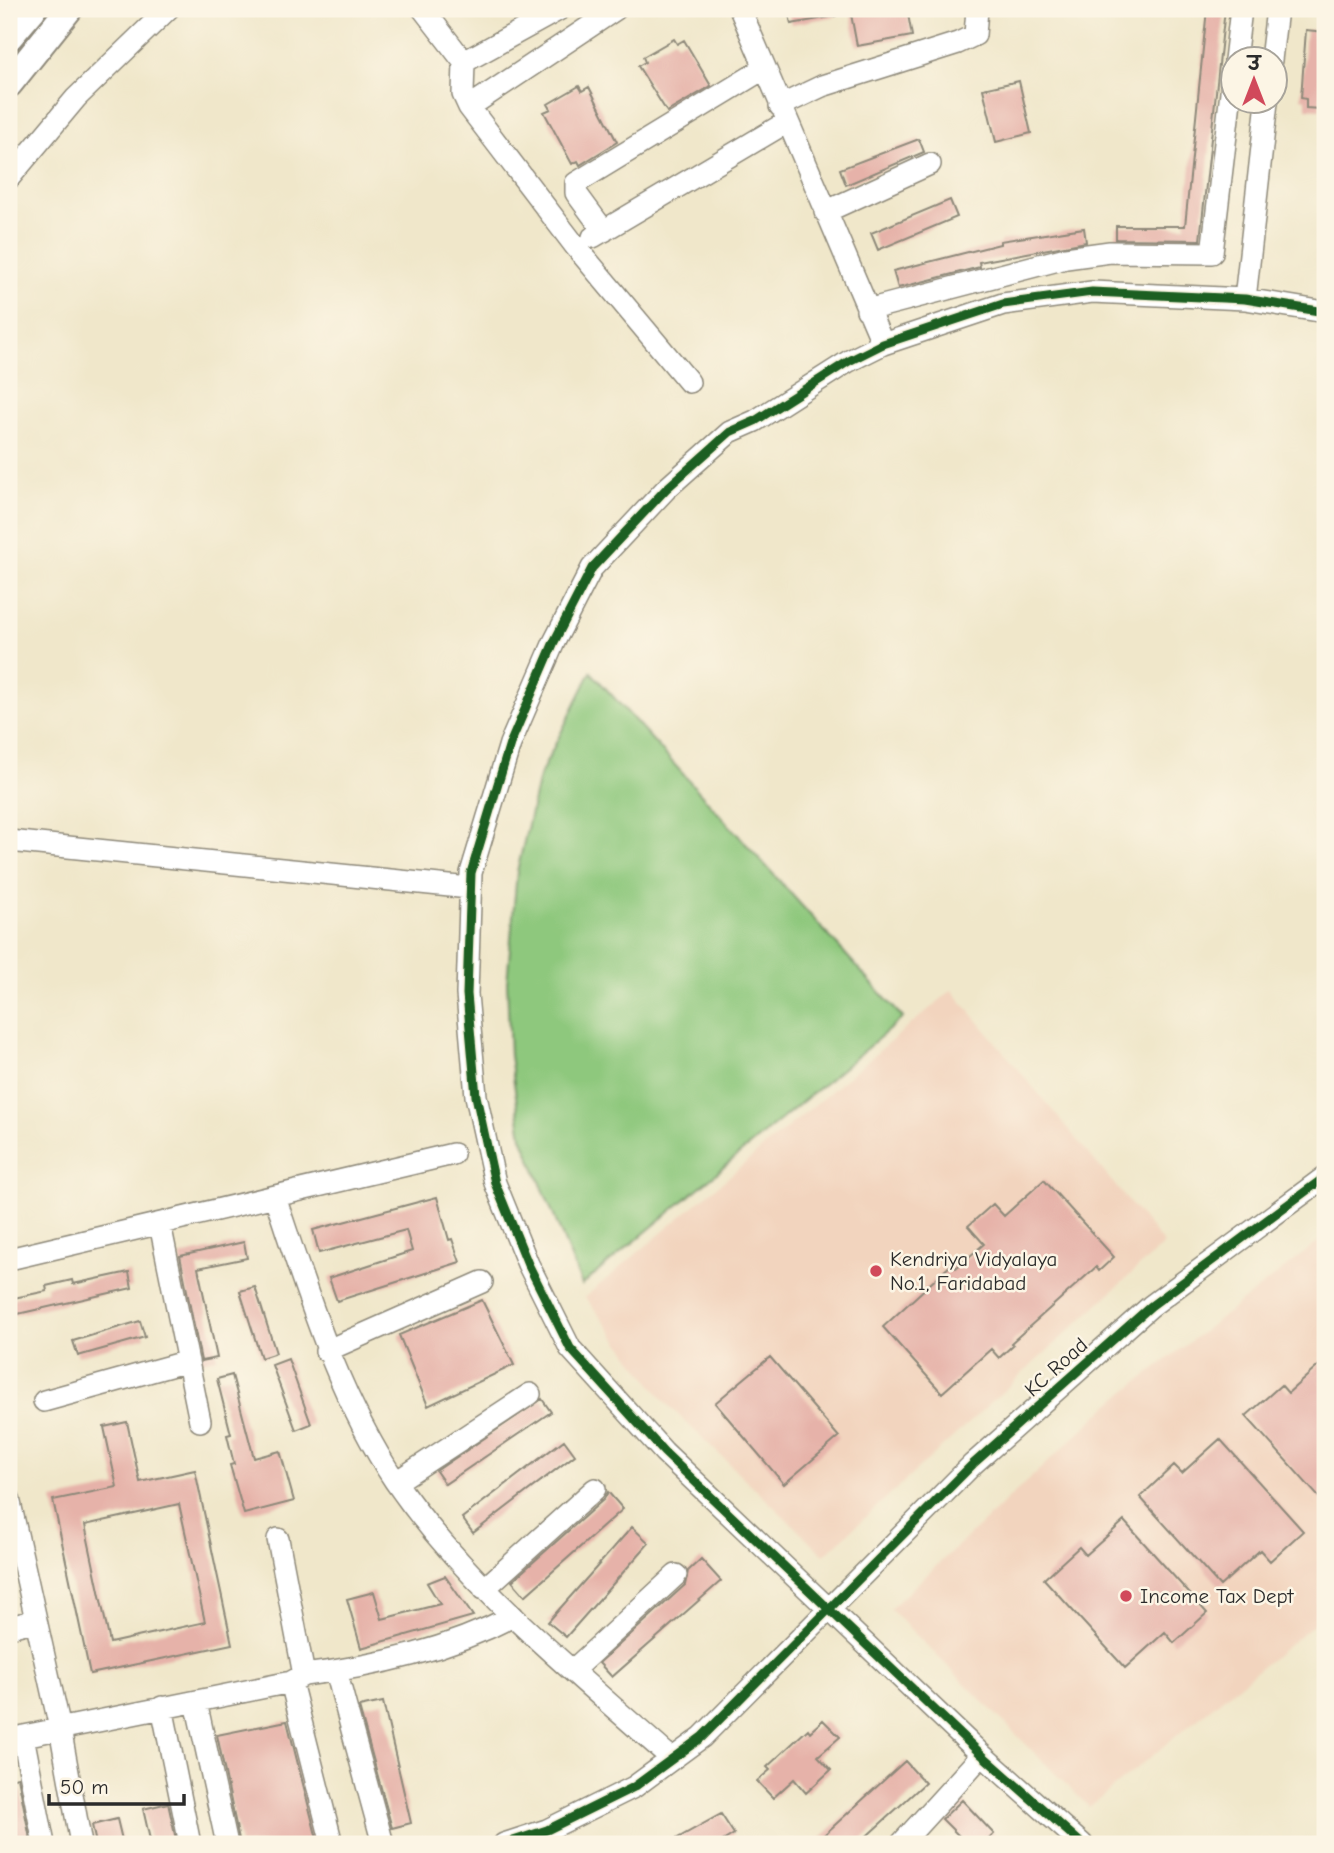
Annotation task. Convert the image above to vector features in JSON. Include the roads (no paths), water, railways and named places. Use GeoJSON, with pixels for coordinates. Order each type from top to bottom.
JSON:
{"type":"FeatureCollection","features":[{"type":"Feature","properties":{"kind":"street"},"geometry":{"type":"LineString","coordinates":[[9,37],[33,9]]}},
{"type":"Feature","properties":{"kind":"street"},"geometry":{"type":"LineString","coordinates":[[9,84],[69,9]]}},
{"type":"Feature","properties":{"kind":"street"},"geometry":{"type":"LineString","coordinates":[[423,9],[464,62],[463,94],[470,107],[576,247],[689,382]]}},
{"type":"Feature","properties":{"kind":"street"},"geometry":{"type":"LineString","coordinates":[[464,62],[560,9]]}},
{"type":"Feature","properties":{"kind":"street"},"geometry":{"type":"LineString","coordinates":[[470,107],[616,9]]}},
{"type":"Feature","properties":{"kind":"street"},"geometry":{"type":"LineString","coordinates":[[740,9],[866,310],[883,344]]}},
{"type":"Feature","properties":{"kind":"street"},"geometry":{"type":"LineString","coordinates":[[576,247],[784,114],[822,86],[958,43],[975,35],[977,9]]}},
{"type":"Feature","properties":{"kind":"street"},"geometry":{"type":"LineString","coordinates":[[1237,46],[1241,9]]}},
{"type":"Feature","properties":{"kind":"street"},"geometry":{"type":"LineString","coordinates":[[1273,46],[1277,9]]}},
{"type":"Feature","properties":{"kind":"street"},"geometry":{"type":"LineString","coordinates":[[9,178],[76,98],[165,10]]}},
{"type":"Feature","properties":{"kind":"street"},"geometry":{"type":"LineString","coordinates":[[604,231],[576,193],[576,183],[765,68]]}},
{"type":"Feature","properties":{"kind":"street"},"geometry":{"type":"LineString","coordinates":[[866,310],[1066,258],[1110,252],[1212,253],[1229,116]]}},
{"type":"Feature","properties":{"kind":"street"},"geometry":{"type":"LineString","coordinates":[[1245,299],[1265,116]]}},
{"type":"Feature","properties":{"kind":"street"},"geometry":{"type":"LineString","coordinates":[[825,212],[930,164]]}},
{"type":"Feature","properties":{"kind":"street"},"geometry":{"type":"LineString","coordinates":[[1082,1844],[982,1755],[831,1608],[664,1452],[570,1348],[528,1264],[495,1183],[476,1096],[467,994],[471,873],[510,744],[554,642],[592,568],[666,489],[730,432],[755,421],[849,361],[883,344],[1003,304],[1092,292],[1245,299],[1325,312]]}},
{"type":"Feature","properties":{"kind":"street"},"geometry":{"type":"LineString","coordinates":[[9,841],[470,888]]}},
{"type":"Feature","properties":{"kind":"street"},"geometry":{"type":"LineString","coordinates":[[9,1259],[453,1154]]}},
{"type":"Feature","properties":{"kind":"street","name":"KC Road"},"geometry":{"type":"LineString","coordinates":[[504,1844],[547,1830],[634,1787],[702,1737],[973,1464],[1151,1306],[1325,1177]]}},
{"type":"Feature","properties":{"kind":"street"},"geometry":{"type":"LineString","coordinates":[[275,1197],[326,1351],[371,1441],[396,1482],[484,1589],[673,1759]]}},
{"type":"Feature","properties":{"kind":"street"},"geometry":{"type":"LineString","coordinates":[[160,1224],[200,1421]]}},
{"type":"Feature","properties":{"kind":"street"},"geometry":{"type":"LineString","coordinates":[[326,1351],[482,1282]]}},
{"type":"Feature","properties":{"kind":"street"},"geometry":{"type":"LineString","coordinates":[[44,1401],[188,1362]]}},
{"type":"Feature","properties":{"kind":"street"},"geometry":{"type":"LineString","coordinates":[[396,1482],[530,1394]]}},
{"type":"Feature","properties":{"kind":"street"},"geometry":{"type":"LineString","coordinates":[[484,1589],[596,1489]]}},
{"type":"Feature","properties":{"kind":"street"},"geometry":{"type":"LineString","coordinates":[[9,1498],[17,1579],[34,1621],[60,1728],[81,1844]]}},
{"type":"Feature","properties":{"kind":"street"},"geometry":{"type":"LineString","coordinates":[[278,1539],[297,1679],[332,1844]]}},
{"type":"Feature","properties":{"kind":"street"},"geometry":{"type":"LineString","coordinates":[[573,1670],[676,1575]]}},
{"type":"Feature","properties":{"kind":"street"},"geometry":{"type":"LineString","coordinates":[[44,1844],[16,1737],[424,1653],[479,1634],[513,1616]]}},
{"type":"Feature","properties":{"kind":"street"},"geometry":{"type":"LineString","coordinates":[[9,1627],[34,1621]]}},
{"type":"Feature","properties":{"kind":"street"},"geometry":{"type":"LineString","coordinates":[[336,1671],[383,1844]]}},
{"type":"Feature","properties":{"kind":"street"},"geometry":{"type":"LineString","coordinates":[[196,1702],[227,1844]]}},
{"type":"Feature","properties":{"kind":"street"},"geometry":{"type":"LineString","coordinates":[[162,1707],[190,1844]]}},
{"type":"Feature","properties":{"kind":"street"},"geometry":{"type":"LineString","coordinates":[[901,1844],[982,1755]]}},
{"type":"Feature","properties":{"kind":"place","name":"Kendriya Vidyalaya No.1, Faridabad"},"geometry":{"type":"Point","coordinates":[876,1271]}},
{"type":"Feature","properties":{"kind":"place","name":"Income Tax Dept"},"geometry":{"type":"Point","coordinates":[1126,1596]}}]}
